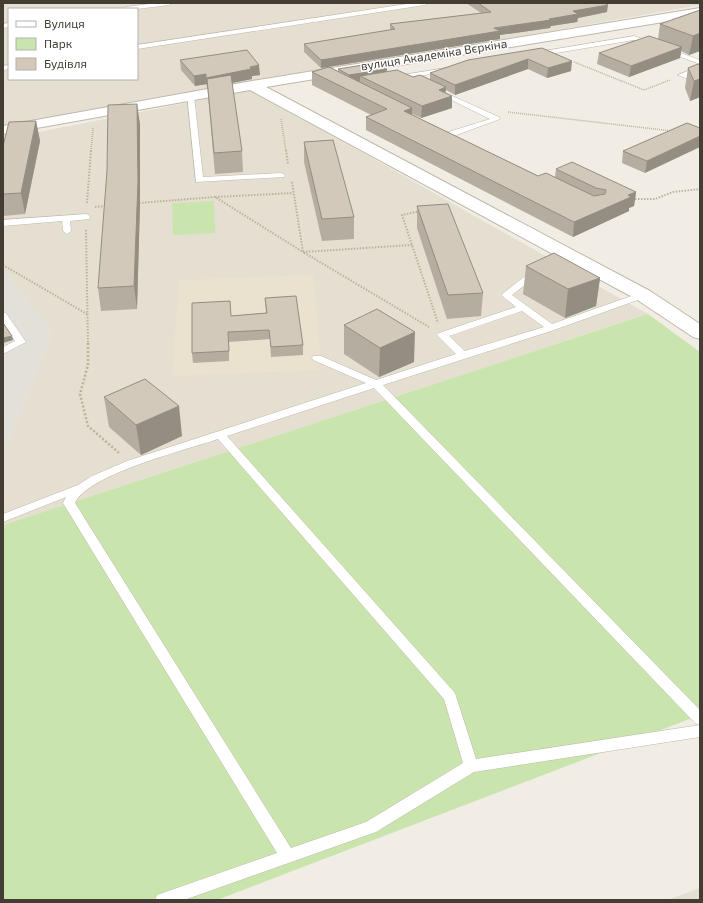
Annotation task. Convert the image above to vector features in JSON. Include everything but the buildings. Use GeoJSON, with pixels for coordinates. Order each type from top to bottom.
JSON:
{"type":"FeatureCollection","features":[{"type":"Feature","properties":{"kind":"street","name":"вулиця Академіка Вєркіна"},"geometry":{"type":"LineString","coordinates":[[3,130],[252,85],[700,12]]}},
{"type":"Feature","properties":{"kind":"street"},"geometry":{"type":"LineString","coordinates":[[252,85],[558,254],[643,295],[700,333]]}},
{"type":"Feature","properties":{"kind":"lane"},"geometry":{"type":"LineString","coordinates":[[133,8],[169,3]]}},
{"type":"Feature","properties":{"kind":"lane"},"geometry":{"type":"LineString","coordinates":[[138,47],[425,3]]}},
{"type":"Feature","properties":{"kind":"lane"},"geometry":{"type":"LineString","coordinates":[[534,55],[634,38],[700,62]]}},
{"type":"Feature","properties":{"kind":"lane"},"geometry":{"type":"LineString","coordinates":[[385,80],[455,68]]}},
{"type":"Feature","properties":{"kind":"lane"},"geometry":{"type":"LineString","coordinates":[[681,75],[700,68]]}},
{"type":"Feature","properties":{"kind":"lane"},"geometry":{"type":"LineString","coordinates":[[324,73],[336,80]]}},
{"type":"Feature","properties":{"kind":"lane"},"geometry":{"type":"LineString","coordinates":[[681,75],[700,82]]}},
{"type":"Feature","properties":{"kind":"lane"},"geometry":{"type":"LineString","coordinates":[[408,76],[496,119],[451,137],[441,132]]}},
{"type":"Feature","properties":{"kind":"lane"},"geometry":{"type":"LineString","coordinates":[[190,96],[200,189]]}},
{"type":"Feature","properties":{"kind":"lane"},"geometry":{"type":"LineString","coordinates":[[199,180],[281,175]]}},
{"type":"Feature","properties":{"kind":"lane"},"geometry":{"type":"LineString","coordinates":[[3,223],[86,218]]}},
{"type":"Feature","properties":{"kind":"lane"},"geometry":{"type":"LineString","coordinates":[[66,219],[67,231]]}},
{"type":"Feature","properties":{"kind":"lane"},"geometry":{"type":"LineString","coordinates":[[542,266],[506,295],[551,328]]}},
{"type":"Feature","properties":{"kind":"lane"},"geometry":{"type":"LineString","coordinates":[[3,518],[132,464],[462,355],[551,328],[643,295]]}},
{"type":"Feature","properties":{"kind":"lane"},"geometry":{"type":"LineString","coordinates":[[462,355],[442,335],[523,308]]}},
{"type":"Feature","properties":{"kind":"lane"},"geometry":{"type":"LineString","coordinates":[[3,315],[22,342],[3,351]]}},
{"type":"Feature","properties":{"kind":"lane"},"geometry":{"type":"LineString","coordinates":[[317,358],[376,384],[700,719]]}},
{"type":"Feature","properties":{"kind":"lane"},"geometry":{"type":"LineString","coordinates":[[220,435],[450,697],[471,766]]}},
{"type":"Feature","properties":{"kind":"lane"},"geometry":{"type":"LineString","coordinates":[[88,483],[74,492],[69,503],[288,857]]}},
{"type":"Feature","properties":{"kind":"lane"},"geometry":{"type":"LineString","coordinates":[[163,900],[372,827],[471,766],[700,731]]}},
{"type":"Feature","properties":{"kind":"path"},"geometry":{"type":"LineString","coordinates":[[549,52],[644,90],[681,75]]}},
{"type":"Feature","properties":{"kind":"path"},"geometry":{"type":"LineString","coordinates":[[280,112],[290,171]]}},
{"type":"Feature","properties":{"kind":"path"},"geometry":{"type":"LineString","coordinates":[[507,112],[677,132]]}},
{"type":"Feature","properties":{"kind":"path"},"geometry":{"type":"LineString","coordinates":[[93,125],[86,218],[88,366],[80,394],[88,426],[132,464]]}},
{"type":"Feature","properties":{"kind":"path"},"geometry":{"type":"LineString","coordinates":[[291,178],[303,252]]}},
{"type":"Feature","properties":{"kind":"path"},"geometry":{"type":"LineString","coordinates":[[630,200],[655,199],[673,192],[700,189]]}},
{"type":"Feature","properties":{"kind":"path"},"geometry":{"type":"LineString","coordinates":[[132,204],[215,197],[293,193]]}},
{"type":"Feature","properties":{"kind":"path"},"geometry":{"type":"LineString","coordinates":[[215,197],[303,252],[442,335]]}},
{"type":"Feature","properties":{"kind":"path"},"geometry":{"type":"LineString","coordinates":[[87,208],[109,206]]}},
{"type":"Feature","properties":{"kind":"path"},"geometry":{"type":"LineString","coordinates":[[422,210],[402,215],[442,335]]}},
{"type":"Feature","properties":{"kind":"path"},"geometry":{"type":"LineString","coordinates":[[303,252],[412,245]]}},
{"type":"Feature","properties":{"kind":"path"},"geometry":{"type":"LineString","coordinates":[[3,264],[88,315]]}},
{"type":"Feature","properties":{"kind":"shaded area"},"geometry":{"type":"Polygon","coordinates":[[[3,3],[700,3],[700,5],[3,127],[3,3]]]}},
{"type":"Feature","properties":{"kind":"shaded area"},"geometry":{"type":"Polygon","coordinates":[[[252,90],[648,314],[3,525],[3,454],[52,333],[3,268],[3,139],[252,90]]]}},
{"type":"Feature","properties":{"kind":"shaded area"},"geometry":{"type":"Polygon","coordinates":[[[3,268],[52,333],[3,454],[3,268]]]}},
{"type":"Feature","properties":{"kind":"shaded area"},"geometry":{"type":"Polygon","coordinates":[[[313,275],[322,370],[172,376],[179,280],[313,275]]]}},
{"type":"Feature","properties":{"kind":"shaded area"},"geometry":{"type":"Polygon","coordinates":[[[700,888],[700,900],[667,900],[700,888]]]}},
{"type":"Feature","properties":{"kind":"green space"},"geometry":{"type":"Polygon","coordinates":[[[214,201],[215,233],[173,235],[172,203],[214,201]]]}},
{"type":"Feature","properties":{"kind":"green space"},"geometry":{"type":"Polygon","coordinates":[[[648,314],[700,352],[700,715],[217,900],[3,900],[3,525],[648,314]]]}}]}
